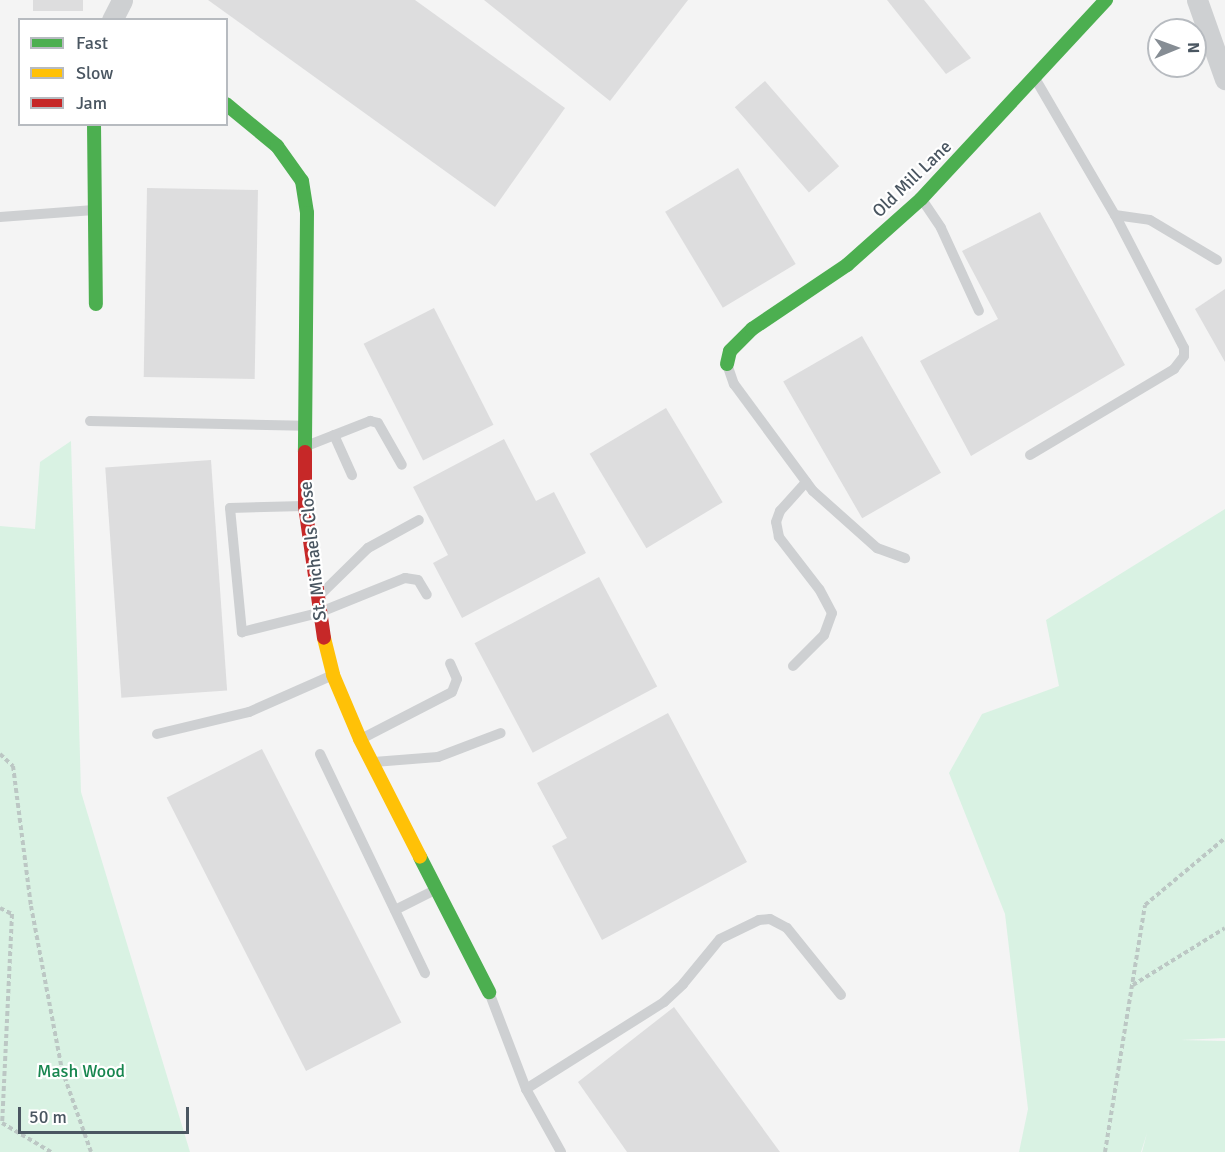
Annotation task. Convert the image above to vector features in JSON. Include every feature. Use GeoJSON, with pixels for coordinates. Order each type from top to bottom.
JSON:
{"type":"FeatureCollection","features":[{"type":"Feature","properties":{"kind":"street"},"geometry":{"type":"LineString","coordinates":[[113,18],[122,0]]}},
{"type":"Feature","properties":{"kind":"street","name":"Old Mill Lane"},"geometry":{"type":"LineString","coordinates":[[727,364],[730,351],[752,329],[846,265],[921,199],[1106,0]]}},
{"type":"Feature","properties":{"kind":"street"},"geometry":{"type":"LineString","coordinates":[[1197,0],[1225,79]]}},
{"type":"Feature","properties":{"kind":"street","name":"St. Michaels Close"},"geometry":{"type":"LineString","coordinates":[[228,106],[277,146],[302,181],[307,213],[305,506],[318,614],[333,675],[360,739],[489,992]]}},
{"type":"Feature","properties":{"kind":"street"},"geometry":{"type":"LineString","coordinates":[[94,126],[96,304]]}},
{"type":"Feature","properties":{"kind":"lane"},"geometry":{"type":"LineString","coordinates":[[1030,455],[1174,369],[1184,356],[1184,348],[1115,215],[1035,77]]}},
{"type":"Feature","properties":{"kind":"lane"},"geometry":{"type":"LineString","coordinates":[[921,199],[941,228],[980,311]]}},
{"type":"Feature","properties":{"kind":"lane"},"geometry":{"type":"LineString","coordinates":[[0,218],[94,210]]}},
{"type":"Feature","properties":{"kind":"lane"},"geometry":{"type":"LineString","coordinates":[[1115,215],[1150,220],[1217,260]]}},
{"type":"Feature","properties":{"kind":"lane"},"geometry":{"type":"LineString","coordinates":[[727,364],[734,384],[806,482],[841,519],[877,548],[905,558]]}},
{"type":"Feature","properties":{"kind":"lane"},"geometry":{"type":"LineString","coordinates":[[90,421],[304,426]]}},
{"type":"Feature","properties":{"kind":"lane"},"geometry":{"type":"LineString","coordinates":[[304,447],[370,421],[378,423],[402,465]]}},
{"type":"Feature","properties":{"kind":"lane"},"geometry":{"type":"LineString","coordinates":[[334,435],[352,474]]}},
{"type":"Feature","properties":{"kind":"lane"},"geometry":{"type":"LineString","coordinates":[[793,666],[824,635],[832,613],[819,589],[779,537],[776,522],[780,511],[806,482]]}},
{"type":"Feature","properties":{"kind":"lane"},"geometry":{"type":"LineString","coordinates":[[305,506],[230,508],[242,632],[318,614],[405,578],[418,580],[427,595]]}},
{"type":"Feature","properties":{"kind":"lane"},"geometry":{"type":"LineString","coordinates":[[316,599],[368,548],[419,520]]}},
{"type":"Feature","properties":{"kind":"lane"},"geometry":{"type":"LineString","coordinates":[[360,739],[452,692],[457,679],[450,663]]}},
{"type":"Feature","properties":{"kind":"lane"},"geometry":{"type":"LineString","coordinates":[[157,734],[249,712],[333,675]]}},
{"type":"Feature","properties":{"kind":"lane"},"geometry":{"type":"LineString","coordinates":[[372,762],[438,757],[501,733]]}},
{"type":"Feature","properties":{"kind":"lane"},"geometry":{"type":"LineString","coordinates":[[320,754],[425,973]]}},
{"type":"Feature","properties":{"kind":"lane"},"geometry":{"type":"LineString","coordinates":[[394,910],[438,889]]}},
{"type":"Feature","properties":{"kind":"lane"},"geometry":{"type":"LineString","coordinates":[[526,1089],[664,1002],[720,939],[759,920],[770,919],[787,928],[841,995]]}},
{"type":"Feature","properties":{"kind":"lane"},"geometry":{"type":"LineString","coordinates":[[489,992],[526,1089],[561,1152]]}},
{"type":"Feature","properties":{"kind":"path"},"geometry":{"type":"LineString","coordinates":[[0,754],[13,765],[31,906],[62,1070],[92,1152]]}},
{"type":"Feature","properties":{"kind":"path"},"geometry":{"type":"LineString","coordinates":[[1105,1152],[1145,905],[1225,838]]}},
{"type":"Feature","properties":{"kind":"path"},"geometry":{"type":"LineString","coordinates":[[0,908],[12,914],[2,1123],[51,1152]]}},
{"type":"Feature","properties":{"kind":"path"},"geometry":{"type":"LineString","coordinates":[[1132,986],[1225,928]]}},
{"type":"Feature","properties":{"kind":"green space","name":"Mash Wood"},"geometry":{"type":"Polygon","coordinates":[[[71,441],[81,792],[190,1152],[0,1152],[0,526],[35,529],[40,462],[71,441]]]}},
{"type":"Feature","properties":{"kind":"green space"},"geometry":{"type":"Polygon","coordinates":[[[1225,509],[1225,1038],[1181,1040],[1225,1041],[1225,1152],[1142,1152],[1147,1133],[1141,1152],[1019,1152],[1028,1109],[1005,914],[949,773],[982,714],[1059,686],[1046,620],[1225,509]]]}},
{"type":"Feature","properties":{"kind":"building"},"geometry":{"type":"Polygon","coordinates":[[[33,0],[83,0],[83,11],[33,11],[33,0]]]}},
{"type":"Feature","properties":{"kind":"building"},"geometry":{"type":"Polygon","coordinates":[[[208,0],[415,0],[565,108],[495,207],[208,0]]]}},
{"type":"Feature","properties":{"kind":"building"},"geometry":{"type":"Polygon","coordinates":[[[484,0],[688,0],[610,101],[484,0]]]}},
{"type":"Feature","properties":{"kind":"building"},"geometry":{"type":"Polygon","coordinates":[[[887,0],[924,0],[971,58],[946,74],[887,0]]]}},
{"type":"Feature","properties":{"kind":"building"},"geometry":{"type":"Polygon","coordinates":[[[765,81],[839,166],[809,193],[735,107],[765,81]]]}},
{"type":"Feature","properties":{"kind":"building"},"geometry":{"type":"Polygon","coordinates":[[[738,168],[796,264],[723,308],[665,212],[738,168]]]}},
{"type":"Feature","properties":{"kind":"building"},"geometry":{"type":"Polygon","coordinates":[[[147,188],[258,190],[255,379],[144,377],[147,188]]]}},
{"type":"Feature","properties":{"kind":"building"},"geometry":{"type":"Polygon","coordinates":[[[1040,212],[1125,365],[971,456],[920,361],[998,319],[962,251],[1040,212]]]}},
{"type":"Feature","properties":{"kind":"building"},"geometry":{"type":"Polygon","coordinates":[[[1225,289],[1225,362],[1195,309],[1225,289]]]}},
{"type":"Feature","properties":{"kind":"building"},"geometry":{"type":"Polygon","coordinates":[[[434,308],[493,425],[423,461],[364,344],[434,308]]]}},
{"type":"Feature","properties":{"kind":"building"},"geometry":{"type":"Polygon","coordinates":[[[862,336],[941,473],[862,518],[783,382],[862,336]]]}},
{"type":"Feature","properties":{"kind":"building"},"geometry":{"type":"Polygon","coordinates":[[[666,408],[723,502],[646,548],[590,454],[666,408]]]}},
{"type":"Feature","properties":{"kind":"building"},"geometry":{"type":"Polygon","coordinates":[[[504,439],[536,501],[554,492],[586,553],[462,618],[433,563],[448,555],[413,487],[504,439]]]}},
{"type":"Feature","properties":{"kind":"building"},"geometry":{"type":"Polygon","coordinates":[[[211,460],[227,690],[121,698],[105,467],[211,460]]]}},
{"type":"Feature","properties":{"kind":"building"},"geometry":{"type":"Polygon","coordinates":[[[599,577],[657,686],[533,753],[475,643],[599,577]]]}},
{"type":"Feature","properties":{"kind":"building"},"geometry":{"type":"Polygon","coordinates":[[[668,713],[747,862],[602,940],[552,846],[567,838],[537,783],[668,713]]]}},
{"type":"Feature","properties":{"kind":"building"},"geometry":{"type":"Polygon","coordinates":[[[262,749],[401,1023],[306,1071],[167,798],[262,749]]]}},
{"type":"Feature","properties":{"kind":"building"},"geometry":{"type":"Polygon","coordinates":[[[674,1007],[780,1152],[627,1152],[578,1082],[674,1007]]]}},
{"type":"Feature","properties":{"kind":"traffic: fast"},"geometry":{"type":"LineString","coordinates":[[727,364],[730,351],[752,329],[847,265],[921,199],[1106,0]]}},
{"type":"Feature","properties":{"kind":"traffic: fast"},"geometry":{"type":"LineString","coordinates":[[228,106],[277,146],[302,181],[307,213],[305,452]]}},
{"type":"Feature","properties":{"kind":"traffic: fast"},"geometry":{"type":"LineString","coordinates":[[94,126],[96,304]]}},
{"type":"Feature","properties":{"kind":"traffic: fast"},"geometry":{"type":"LineString","coordinates":[[420,857],[489,992]]}},
{"type":"Feature","properties":{"kind":"traffic: slow"},"geometry":{"type":"LineString","coordinates":[[324,638],[333,675],[360,739],[420,857]]}},
{"type":"Feature","properties":{"kind":"traffic: jam"},"geometry":{"type":"LineString","coordinates":[[305,452],[305,506],[324,638]]}}]}
